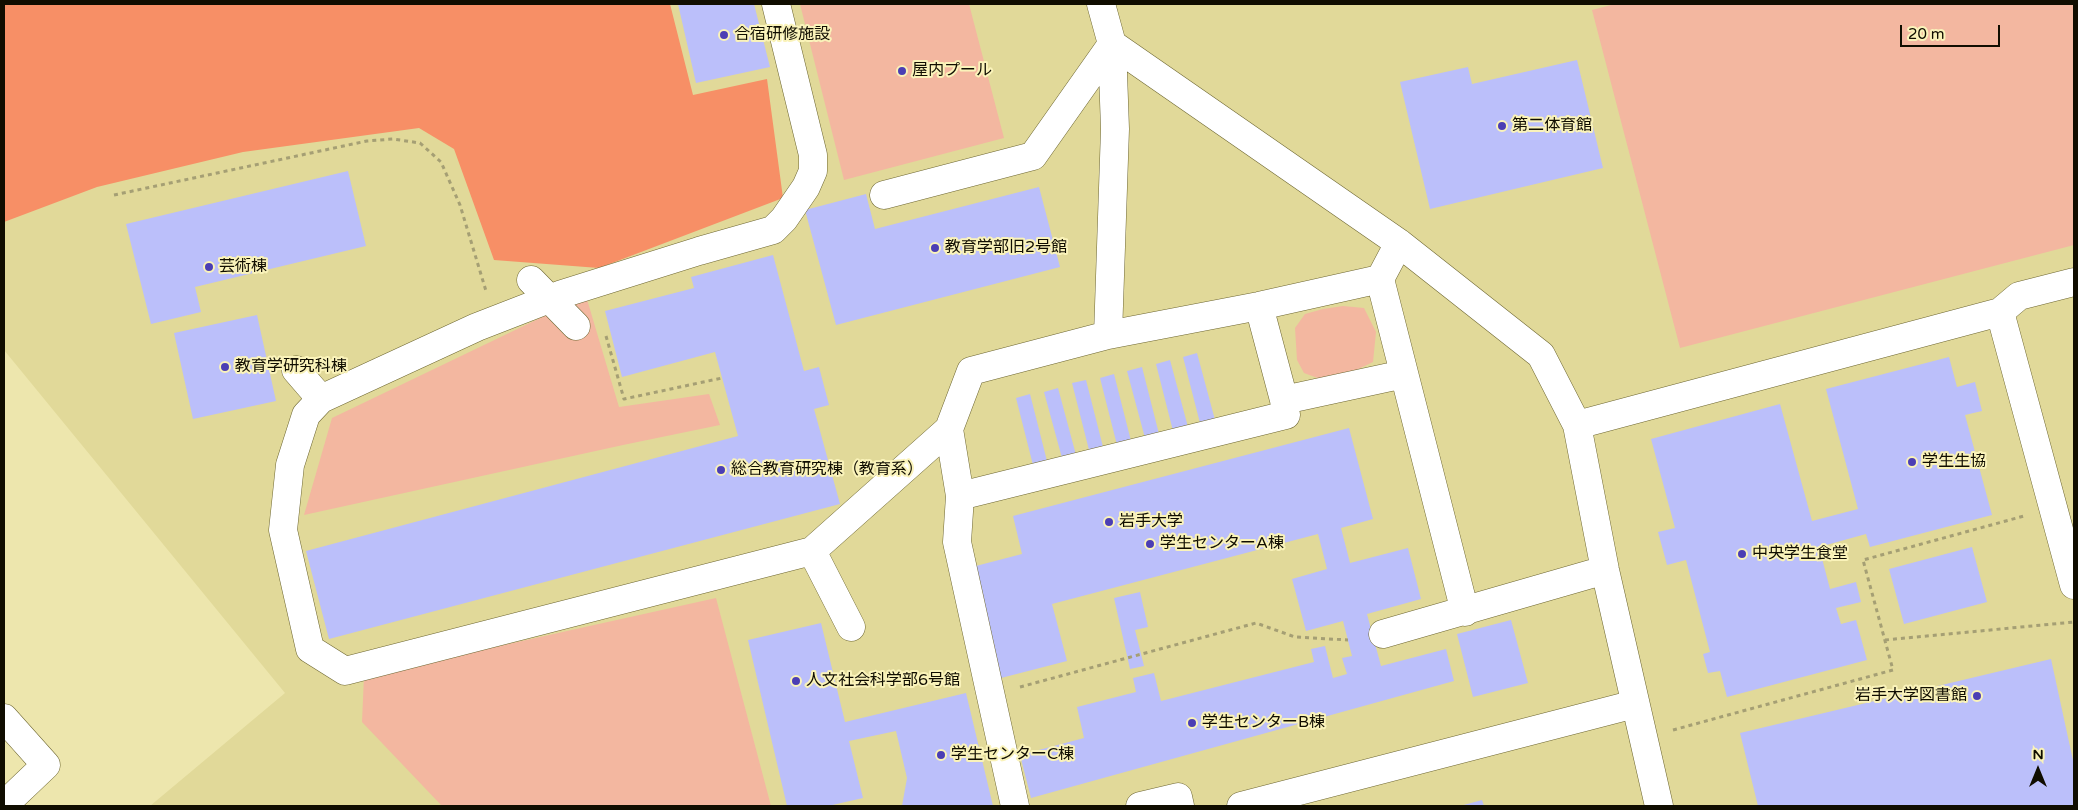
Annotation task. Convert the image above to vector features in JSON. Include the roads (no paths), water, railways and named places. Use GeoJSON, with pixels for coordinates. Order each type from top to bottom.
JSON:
{"type":"FeatureCollection","features":[{"type":"Feature","properties":{"kind":"street"},"geometry":{"type":"LineString","coordinates":[[776,4],[814,154],[813,171],[806,187],[795,204],[773,230],[562,294],[495,320],[321,400],[306,414],[290,465],[283,530],[310,649],[345,671],[812,551],[949,429],[971,370],[1108,336],[1259,306],[1380,279]]}},
{"type":"Feature","properties":{"kind":"street"},"geometry":{"type":"LineString","coordinates":[[1102,4],[1112,44],[1115,129],[1108,336]]}},
{"type":"Feature","properties":{"kind":"street"},"geometry":{"type":"LineString","coordinates":[[884,195],[1033,156],[1112,44]]}},
{"type":"Feature","properties":{"kind":"street"},"geometry":{"type":"LineString","coordinates":[[1112,44],[1399,243],[1541,355],[1577,424],[1605,570],[1659,806]]}},
{"type":"Feature","properties":{"kind":"street"},"geometry":{"type":"LineString","coordinates":[[1399,243],[1380,279],[1465,612]]}},
{"type":"Feature","properties":{"kind":"street"},"geometry":{"type":"LineString","coordinates":[[531,280],[576,326]]}},
{"type":"Feature","properties":{"kind":"street"},"geometry":{"type":"LineString","coordinates":[[1577,424],[2000,312],[2018,296],[2074,282]]}},
{"type":"Feature","properties":{"kind":"street"},"geometry":{"type":"LineString","coordinates":[[960,496],[1286,415],[1284,400],[1259,306]]}},
{"type":"Feature","properties":{"kind":"street"},"geometry":{"type":"LineString","coordinates":[[2000,312],[2053,508],[2072,568]]}},
{"type":"Feature","properties":{"kind":"street"},"geometry":{"type":"LineString","coordinates":[[296,370],[321,400]]}},
{"type":"Feature","properties":{"kind":"street"},"geometry":{"type":"LineString","coordinates":[[1284,400],[1404,374]]}},
{"type":"Feature","properties":{"kind":"street"},"geometry":{"type":"LineString","coordinates":[[949,429],[960,496],[957,542],[1015,806]]}},
{"type":"Feature","properties":{"kind":"street"},"geometry":{"type":"LineString","coordinates":[[812,551],[851,627]]}},
{"type":"Feature","properties":{"kind":"street"},"geometry":{"type":"LineString","coordinates":[[1383,634],[1465,612],[1605,570]]}},
{"type":"Feature","properties":{"kind":"street"},"geometry":{"type":"LineString","coordinates":[[1241,806],[1635,704]]}},
{"type":"Feature","properties":{"kind":"street"},"geometry":{"type":"LineString","coordinates":[[4,718],[46,765],[4,805]]}},
{"type":"Feature","properties":{"kind":"street"},"geometry":{"type":"LineString","coordinates":[[1140,806],[1178,797],[1180,806]]}},
{"type":"Feature","properties":{"kind":"place","name":"合宿研修施設"},"geometry":{"type":"Point","coordinates":[724,35]}},
{"type":"Feature","properties":{"kind":"place","name":"屋内プール"},"geometry":{"type":"Point","coordinates":[902,71]}},
{"type":"Feature","properties":{"kind":"place","name":"第二体育館"},"geometry":{"type":"Point","coordinates":[1502,126]}},
{"type":"Feature","properties":{"kind":"place","name":"教育学部旧2号館"},"geometry":{"type":"Point","coordinates":[935,248]}},
{"type":"Feature","properties":{"kind":"place","name":"芸術棟"},"geometry":{"type":"Point","coordinates":[209,267]}},
{"type":"Feature","properties":{"kind":"place","name":"教育学研究科棟"},"geometry":{"type":"Point","coordinates":[225,367]}},
{"type":"Feature","properties":{"kind":"place","name":"学生生協"},"geometry":{"type":"Point","coordinates":[1912,462]}},
{"type":"Feature","properties":{"kind":"place","name":"総合教育研究棟（教育系）"},"geometry":{"type":"Point","coordinates":[721,470]}},
{"type":"Feature","properties":{"kind":"place","name":"岩手大学"},"geometry":{"type":"Point","coordinates":[1109,522]}},
{"type":"Feature","properties":{"kind":"place","name":"学生センターA棟"},"geometry":{"type":"Point","coordinates":[1150,544]}},
{"type":"Feature","properties":{"kind":"place","name":"中央学生食堂"},"geometry":{"type":"Point","coordinates":[1742,554]}},
{"type":"Feature","properties":{"kind":"place","name":"人文社会科学部6号館"},"geometry":{"type":"Point","coordinates":[796,681]}},
{"type":"Feature","properties":{"kind":"place","name":"岩手大学図書館"},"geometry":{"type":"Point","coordinates":[1977,696]}},
{"type":"Feature","properties":{"kind":"place","name":"学生センターB棟"},"geometry":{"type":"Point","coordinates":[1192,723]}},
{"type":"Feature","properties":{"kind":"place","name":"学生センターC棟"},"geometry":{"type":"Point","coordinates":[941,755]}}]}
